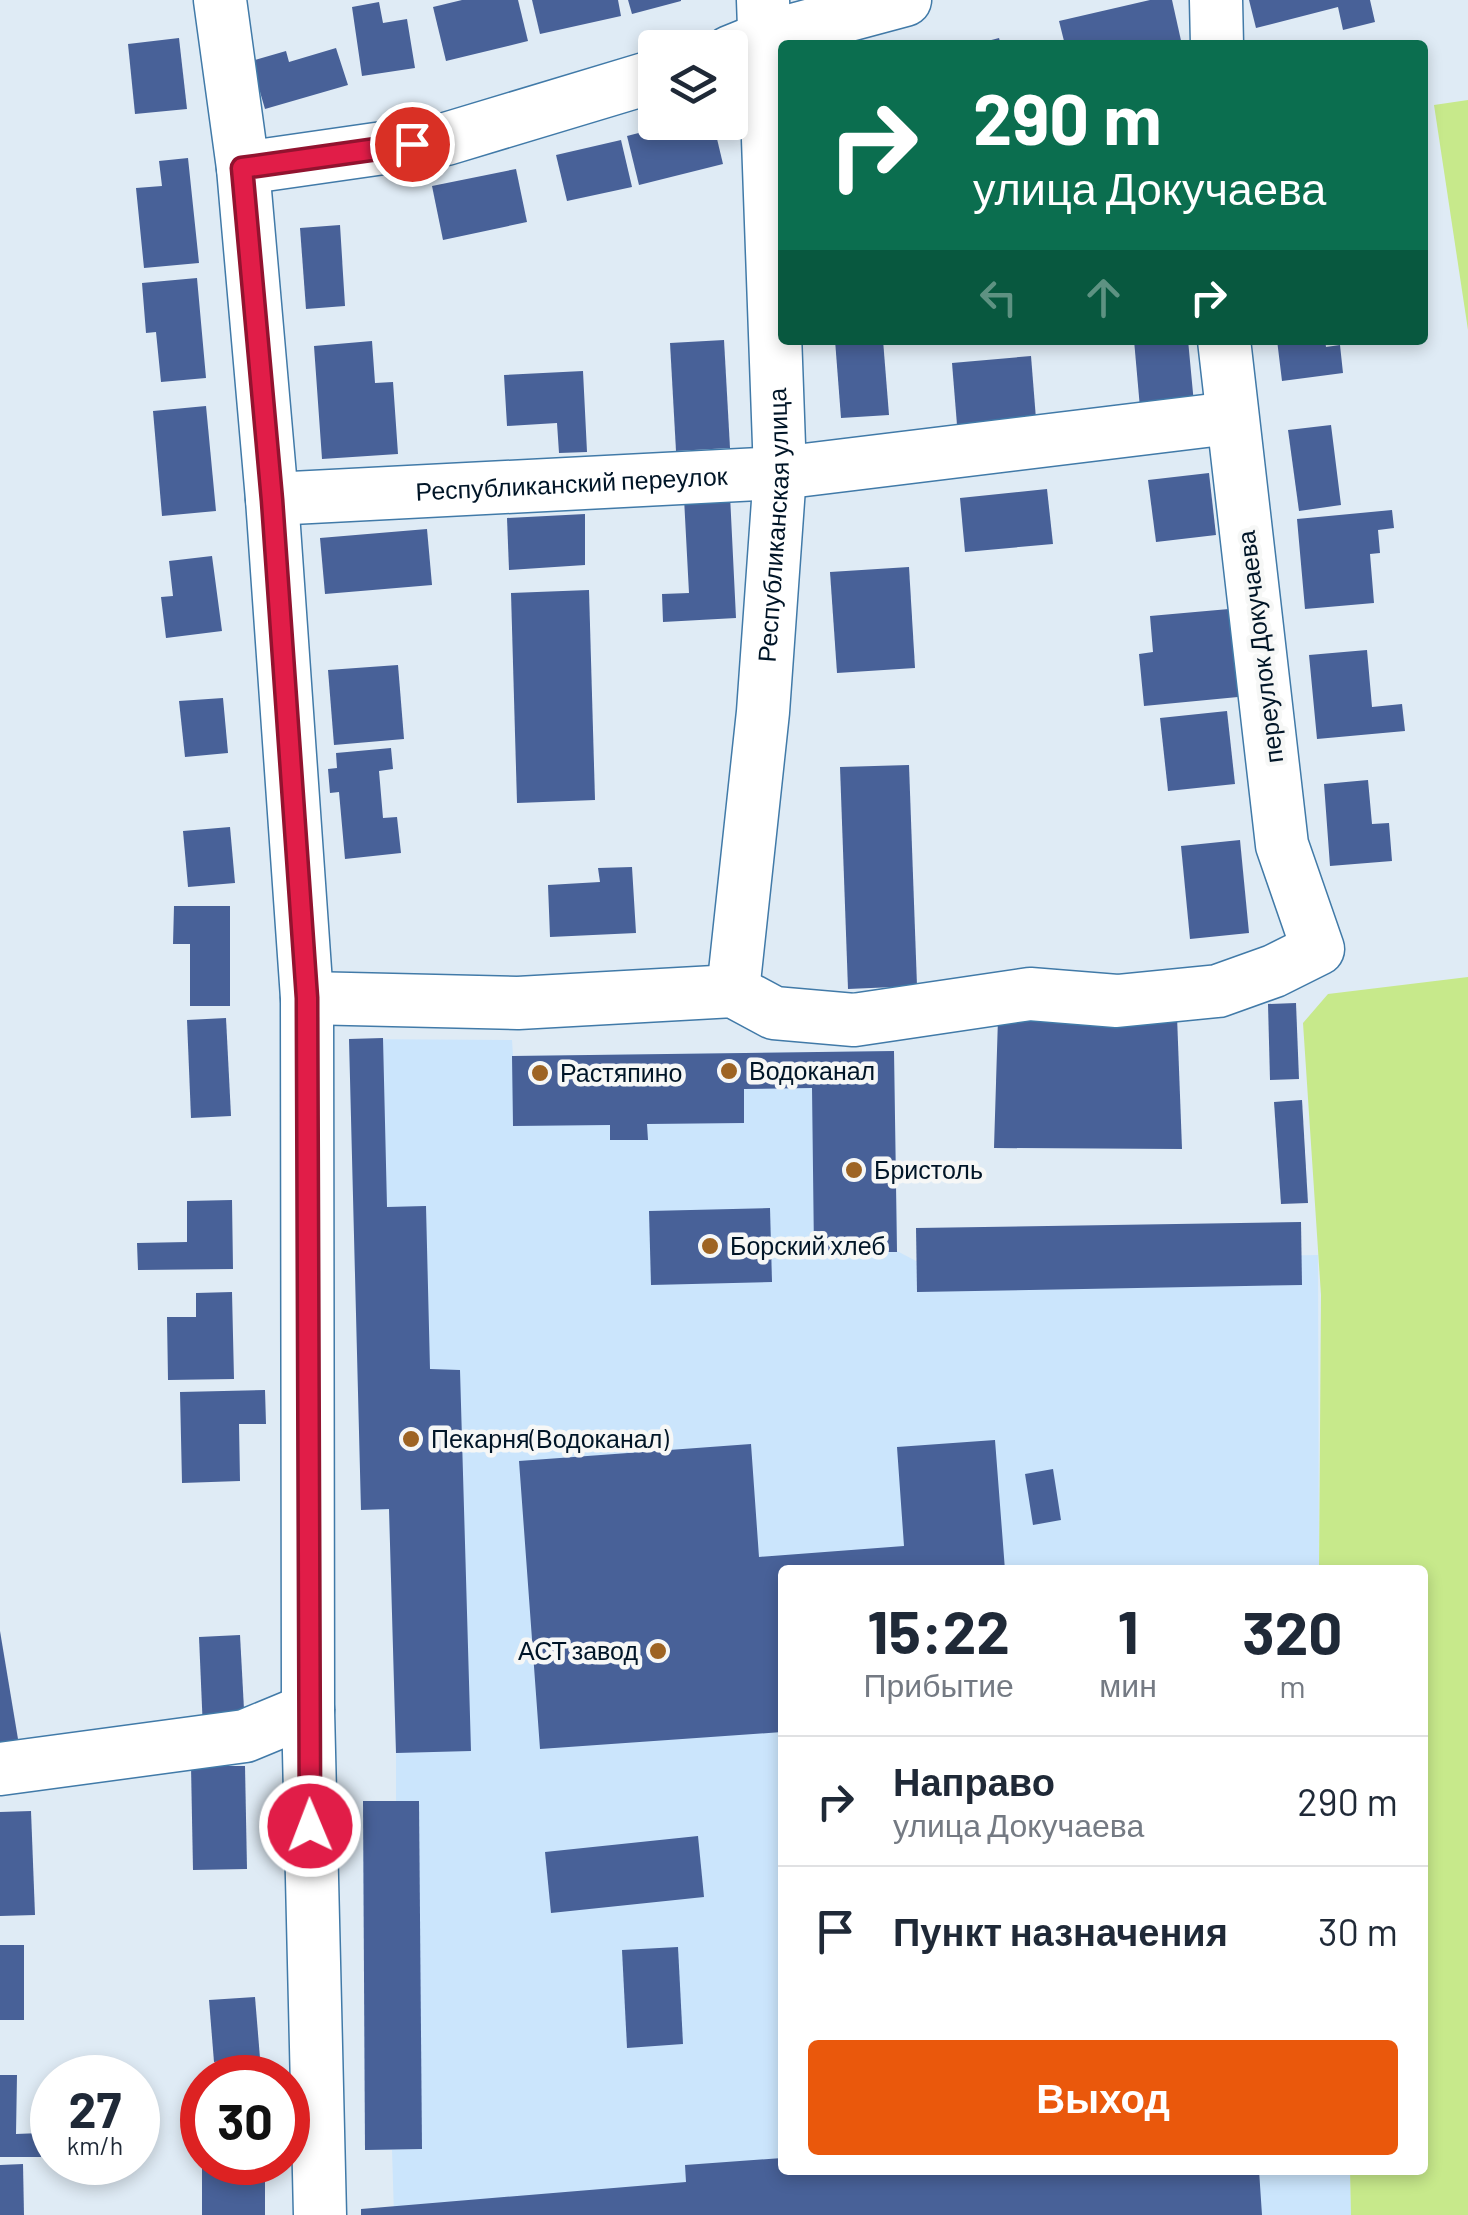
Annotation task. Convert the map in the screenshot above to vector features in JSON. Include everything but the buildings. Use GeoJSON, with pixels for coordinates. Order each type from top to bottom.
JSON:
{"type":"FeatureCollection","features":[{"type":"Feature","properties":{"kind":"street"},"geometry":{"type":"LineString","coordinates":[[220,0],[242,168],[272,500],[307,998],[308,1710],[320,2215]]}},
{"type":"Feature","properties":{"kind":"street"},"geometry":{"type":"LineString","coordinates":[[753,29],[906,0]]}},
{"type":"Feature","properties":{"kind":"street"},"geometry":{"type":"LineString","coordinates":[[1216,0],[1218,40]]}},
{"type":"Feature","properties":{"kind":"street","name":"Республиканская улица"},"geometry":{"type":"LineString","coordinates":[[733,991],[763,712],[780,473],[753,29]]}},
{"type":"Feature","properties":{"kind":"street"},"geometry":{"type":"LineString","coordinates":[[242,168],[446,139],[638,81]]}},
{"type":"Feature","properties":{"kind":"street","name":"переулок Докучаева"},"geometry":{"type":"LineString","coordinates":[[733,991],[774,1013],[854,1020],[1030,994],[1117,1001],[1218,991],[1274,972],[1318,949],[1310,914],[1282,845],[1224,345]]}},
{"type":"Feature","properties":{"kind":"street","name":"Республиканский переулок"},"geometry":{"type":"LineString","coordinates":[[272,500],[780,473],[1230,418]]}},
{"type":"Feature","properties":{"kind":"street"},"geometry":{"type":"LineString","coordinates":[[307,998],[518,1003],[733,991]]}},
{"type":"Feature","properties":{"kind":"street"},"geometry":{"type":"LineString","coordinates":[[0,1769],[244,1736],[308,1710]]}},
{"type":"Feature","properties":{"kind":"shaded area"},"geometry":{"type":"Polygon","coordinates":[[[349,1039],[512,1040],[513,1056],[894,1051],[897,1251],[916,1261],[1318,1255],[1319,1565],[778,1565],[778,2175],[1350,2175],[1351,2215],[394,2215],[392,2150],[365,2150],[363,1801],[396,1801],[389,1510],[361,1510],[349,1039]]]}},
{"type":"Feature","properties":{"kind":"green space"},"geometry":{"type":"Polygon","coordinates":[[[1468,100],[1468,330],[1434,105],[1468,100]]]}},
{"type":"Feature","properties":{"kind":"green space"},"geometry":{"type":"Polygon","coordinates":[[[1468,977],[1468,2215],[1351,2215],[1350,2175],[1428,2175],[1428,1565],[1319,1565],[1321,1295],[1303,1023],[1328,994],[1468,977]]]}},
{"type":"Feature","properties":{"kind":"place","name":"Водоканал"},"geometry":{"type":"Point","coordinates":[729,1071]}},
{"type":"Feature","properties":{"kind":"place","name":"Растяпино"},"geometry":{"type":"Point","coordinates":[540,1073]}},
{"type":"Feature","properties":{"kind":"place","name":"Бристоль"},"geometry":{"type":"Point","coordinates":[854,1170]}},
{"type":"Feature","properties":{"kind":"place","name":"Борский хлеб"},"geometry":{"type":"Point","coordinates":[710,1246]}},
{"type":"Feature","properties":{"kind":"place","name":"Пекарня(Водоканал)"},"geometry":{"type":"Point","coordinates":[411,1439]}},
{"type":"Feature","properties":{"kind":"place","name":"АСТ завод"},"geometry":{"type":"Point","coordinates":[658,1651]}},
{"type":"Feature","properties":{"kind":"route"},"geometry":{"type":"LineString","coordinates":[[310,1826],[307,998],[272,500],[242,168],[412,144]]}}]}
